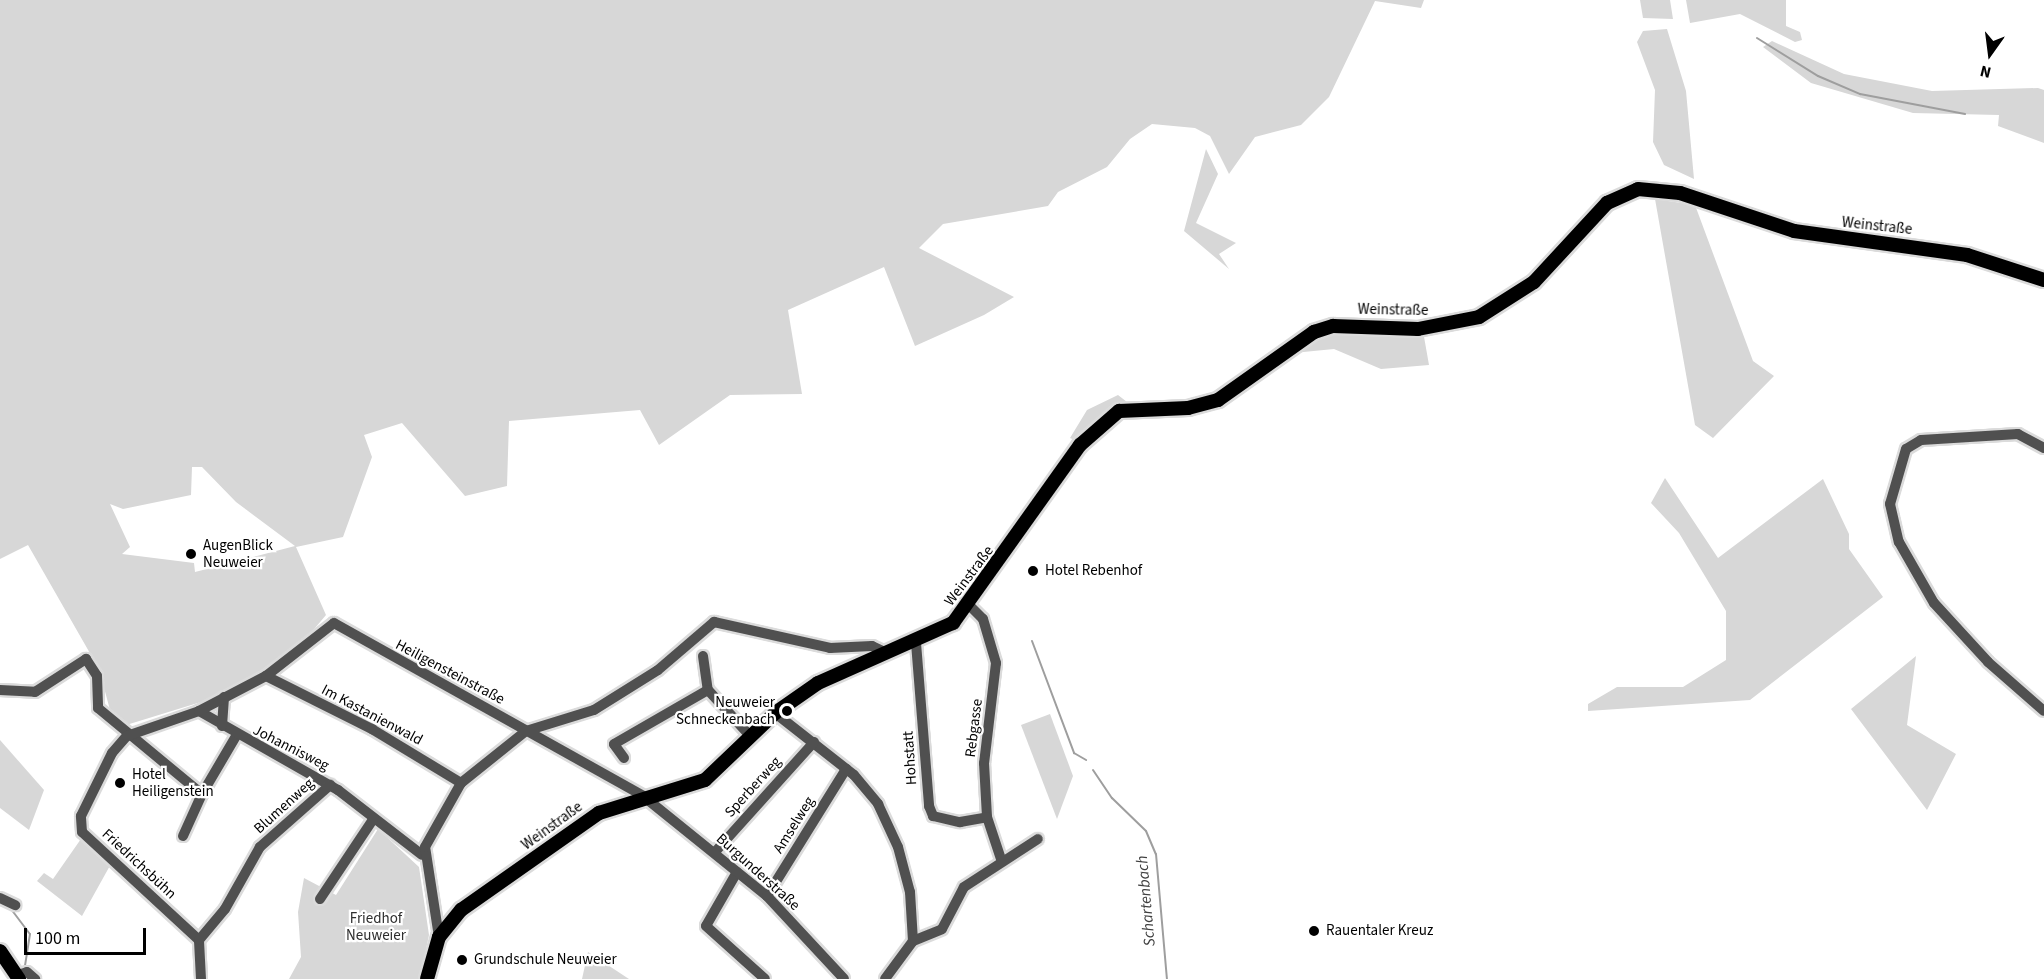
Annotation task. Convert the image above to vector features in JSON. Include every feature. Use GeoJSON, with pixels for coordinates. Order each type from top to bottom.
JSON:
{"type":"FeatureCollection","features":[{"type":"Feature","properties":{"kind":"main road","name":"Weinstraße"},"geometry":{"type":"LineString","coordinates":[[427,979],[439,937],[476,897],[599,813],[643,796],[705,780],[775,712],[846,668],[916,643],[953,623],[970,606],[1080,445],[1106,418],[1132,408],[1188,408],[1218,400],[1314,332],[1333,326],[1418,329],[1479,317],[1534,282],[1591,217],[1629,192],[1657,188],[1680,193],[1794,231],[1967,255],[2044,280]]}},
{"type":"Feature","properties":{"kind":"main road"},"geometry":{"type":"LineString","coordinates":[[0,951],[24,976]]}},
{"type":"Feature","properties":{"kind":"street"},"geometry":{"type":"LineString","coordinates":[[2044,448],[2018,434],[1921,440],[1906,449],[1893,489],[1896,534],[1935,603],[1988,662],[2044,711]]}},
{"type":"Feature","properties":{"kind":"street","name":"Rebgasse"},"geometry":{"type":"LineString","coordinates":[[970,606],[983,619],[996,663],[984,763],[987,817],[1001,859]]}},
{"type":"Feature","properties":{"kind":"street"},"geometry":{"type":"LineString","coordinates":[[439,937],[422,855],[461,783],[526,731],[594,710],[657,670],[714,622],[830,648],[872,646],[887,653]]}},
{"type":"Feature","properties":{"kind":"street","name":"Heiligensteinstraße"},"geometry":{"type":"LineString","coordinates":[[127,736],[199,711],[266,676],[334,624],[643,796]]}},
{"type":"Feature","properties":{"kind":"street","name":"Hohstatt"},"geometry":{"type":"LineString","coordinates":[[916,643],[929,806],[933,816],[960,822],[987,817]]}},
{"type":"Feature","properties":{"kind":"street"},"geometry":{"type":"LineString","coordinates":[[703,656],[708,690],[751,737]]}},
{"type":"Feature","properties":{"kind":"street"},"geometry":{"type":"LineString","coordinates":[[0,690],[35,692],[86,659],[97,676],[98,708],[127,736],[202,794]]}},
{"type":"Feature","properties":{"kind":"street","name":"Im Kastanienwald"},"geometry":{"type":"LineString","coordinates":[[266,676],[372,729],[461,783]]}},
{"type":"Feature","properties":{"kind":"street"},"geometry":{"type":"LineString","coordinates":[[624,758],[614,744],[708,690]]}},
{"type":"Feature","properties":{"kind":"street"},"geometry":{"type":"LineString","coordinates":[[222,726],[224,697]]}},
{"type":"Feature","properties":{"kind":"street","name":"Johannisweg"},"geometry":{"type":"LineString","coordinates":[[199,711],[236,736],[330,785],[422,855]]}},
{"type":"Feature","properties":{"kind":"street"},"geometry":{"type":"LineString","coordinates":[[775,712],[846,769],[878,804],[898,847],[910,892],[913,941]]}},
{"type":"Feature","properties":{"kind":"street","name":"Friedrichsbühn"},"geometry":{"type":"LineString","coordinates":[[127,736],[87,802],[82,832],[199,940]]}},
{"type":"Feature","properties":{"kind":"street"},"geometry":{"type":"LineString","coordinates":[[183,836],[202,794],[236,736]]}},
{"type":"Feature","properties":{"kind":"street","name":"Sperberweg"},"geometry":{"type":"LineString","coordinates":[[715,852],[814,742]]}},
{"type":"Feature","properties":{"kind":"street","name":"Amselweg"},"geometry":{"type":"LineString","coordinates":[[767,896],[846,769]]}},
{"type":"Feature","properties":{"kind":"street","name":"Blumenweg"},"geometry":{"type":"LineString","coordinates":[[199,940],[225,909],[260,847],[330,785]]}},
{"type":"Feature","properties":{"kind":"street","name":"Burgunderstraße"},"geometry":{"type":"LineString","coordinates":[[643,796],[767,896],[844,979]]}},
{"type":"Feature","properties":{"kind":"street"},"geometry":{"type":"LineString","coordinates":[[320,899],[374,819]]}},
{"type":"Feature","properties":{"kind":"street"},"geometry":{"type":"LineString","coordinates":[[885,979],[913,941],[942,929],[964,887],[1001,859],[1038,840]]}},
{"type":"Feature","properties":{"kind":"street"},"geometry":{"type":"LineString","coordinates":[[737,873],[706,926],[765,979]]}},
{"type":"Feature","properties":{"kind":"street"},"geometry":{"type":"LineString","coordinates":[[0,898],[15,905]]}},
{"type":"Feature","properties":{"kind":"street"},"geometry":{"type":"LineString","coordinates":[[199,940],[201,979]]}},
{"type":"Feature","properties":{"kind":"green space"},"geometry":{"type":"Polygon","coordinates":[[[0,0],[1424,0],[1421,8],[1375,1],[1329,97],[1301,125],[1255,137],[1229,174],[1210,136],[1195,128],[1152,124],[1130,139],[1107,167],[1058,192],[1048,206],[943,224],[919,248],[1014,297],[984,315],[915,346],[884,267],[788,310],[802,394],[730,395],[659,445],[640,410],[509,421],[507,486],[465,496],[402,423],[364,435],[372,457],[343,537],[296,547],[326,615],[310,634],[259,674],[201,702],[123,726],[110,710],[99,669],[28,545],[0,559],[0,0]],[[192,467],[191,495],[123,509],[110,504],[130,547],[122,554],[194,563],[195,572],[295,546],[236,502],[202,467],[192,467]]]}},
{"type":"Feature","properties":{"kind":"green space"},"geometry":{"type":"Polygon","coordinates":[[[1640,0],[1670,0],[1673,19],[1643,18],[1640,0]]]}},
{"type":"Feature","properties":{"kind":"green space"},"geometry":{"type":"Polygon","coordinates":[[[1686,0],[1786,0],[1786,26],[1800,32],[1802,40],[1795,42],[1740,14],[1690,23],[1686,0]]]}},
{"type":"Feature","properties":{"kind":"green space"},"geometry":{"type":"Polygon","coordinates":[[[1667,29],[1686,91],[1694,179],[1664,165],[1653,142],[1655,90],[1637,42],[1643,31],[1667,29]]]}},
{"type":"Feature","properties":{"kind":"green space"},"geometry":{"type":"Polygon","coordinates":[[[1772,41],[1844,74],[1932,91],[2038,88],[2044,90],[2044,143],[1998,126],[1999,115],[1913,113],[1811,83],[1763,47],[1772,41]]]}},
{"type":"Feature","properties":{"kind":"green space"},"geometry":{"type":"Polygon","coordinates":[[[1206,149],[1218,174],[1196,223],[1236,243],[1219,254],[1229,269],[1184,231],[1206,149]]]}},
{"type":"Feature","properties":{"kind":"green space"},"geometry":{"type":"Polygon","coordinates":[[[1655,199],[1695,205],[1753,361],[1774,376],[1713,438],[1695,425],[1655,199]]]}},
{"type":"Feature","properties":{"kind":"green space"},"geometry":{"type":"Polygon","coordinates":[[[1423,331],[1429,365],[1381,369],[1334,349],[1293,353],[1329,334],[1423,331]]]}},
{"type":"Feature","properties":{"kind":"green space"},"geometry":{"type":"Polygon","coordinates":[[[1118,395],[1127,402],[1117,404],[1077,441],[1070,438],[1087,410],[1118,395]]]}},
{"type":"Feature","properties":{"kind":"green space"},"geometry":{"type":"Polygon","coordinates":[[[1665,478],[1718,558],[1823,479],[1849,534],[1849,549],[1883,597],[1750,700],[1588,711],[1588,704],[1617,687],[1683,687],[1726,660],[1726,611],[1679,533],[1651,503],[1665,478]]]}},
{"type":"Feature","properties":{"kind":"green space"},"geometry":{"type":"Polygon","coordinates":[[[1916,656],[1907,725],[1956,754],[1927,810],[1851,709],[1916,656]]]}},
{"type":"Feature","properties":{"kind":"green space"},"geometry":{"type":"Polygon","coordinates":[[[1050,714],[1073,776],[1057,819],[1021,725],[1050,714]]]}},
{"type":"Feature","properties":{"kind":"green space"},"geometry":{"type":"Polygon","coordinates":[[[0,740],[44,790],[29,830],[0,808],[0,740]]]}},
{"type":"Feature","properties":{"kind":"green space","name":"Friedhof Neuweier"},"geometry":{"type":"Polygon","coordinates":[[[378,829],[419,867],[429,935],[420,979],[289,979],[301,957],[298,912],[304,878],[336,895],[378,829]]]}},
{"type":"Feature","properties":{"kind":"green space"},"geometry":{"type":"Polygon","coordinates":[[[83,836],[112,862],[82,916],[37,881],[44,873],[53,879],[83,836]]]}},
{"type":"Feature","properties":{"kind":"green space"},"geometry":{"type":"Polygon","coordinates":[[[588,952],[629,979],[582,979],[588,952]]]}},
{"type":"Feature","properties":{"kind":"waterway"},"geometry":{"type":"LineString","coordinates":[[1757,38],[1818,76],[1860,94],[1965,114]]}},
{"type":"Feature","properties":{"kind":"waterway","name":"Schartenbach"},"geometry":{"type":"LineString","coordinates":[[1032,641],[1074,753],[1086,760]]}},
{"type":"Feature","properties":{"kind":"waterway","name":"Schartenbach"},"geometry":{"type":"LineString","coordinates":[[1093,770],[1112,798],[1146,831],[1156,854],[1167,979]]}},
{"type":"Feature","properties":{"kind":"waterway"},"geometry":{"type":"LineString","coordinates":[[11,909],[30,934],[24,970]]}},
{"type":"Feature","properties":{"kind":"place","name":"AugenBlick Neuweier"},"geometry":{"type":"Point","coordinates":[191,554]}},
{"type":"Feature","properties":{"kind":"place","name":"Hotel Rebenhof"},"geometry":{"type":"Point","coordinates":[1033,571]}},
{"type":"Feature","properties":{"kind":"place","name":"Neuweier Schneckenbach"},"geometry":{"type":"Point","coordinates":[787,711]}},
{"type":"Feature","properties":{"kind":"place","name":"Hotel Heiligenstein"},"geometry":{"type":"Point","coordinates":[120,783]}},
{"type":"Feature","properties":{"kind":"place","name":"Rauentaler Kreuz"},"geometry":{"type":"Point","coordinates":[1314,931]}},
{"type":"Feature","properties":{"kind":"place","name":"Grundschule Neuweier"},"geometry":{"type":"Point","coordinates":[462,960]}}]}
